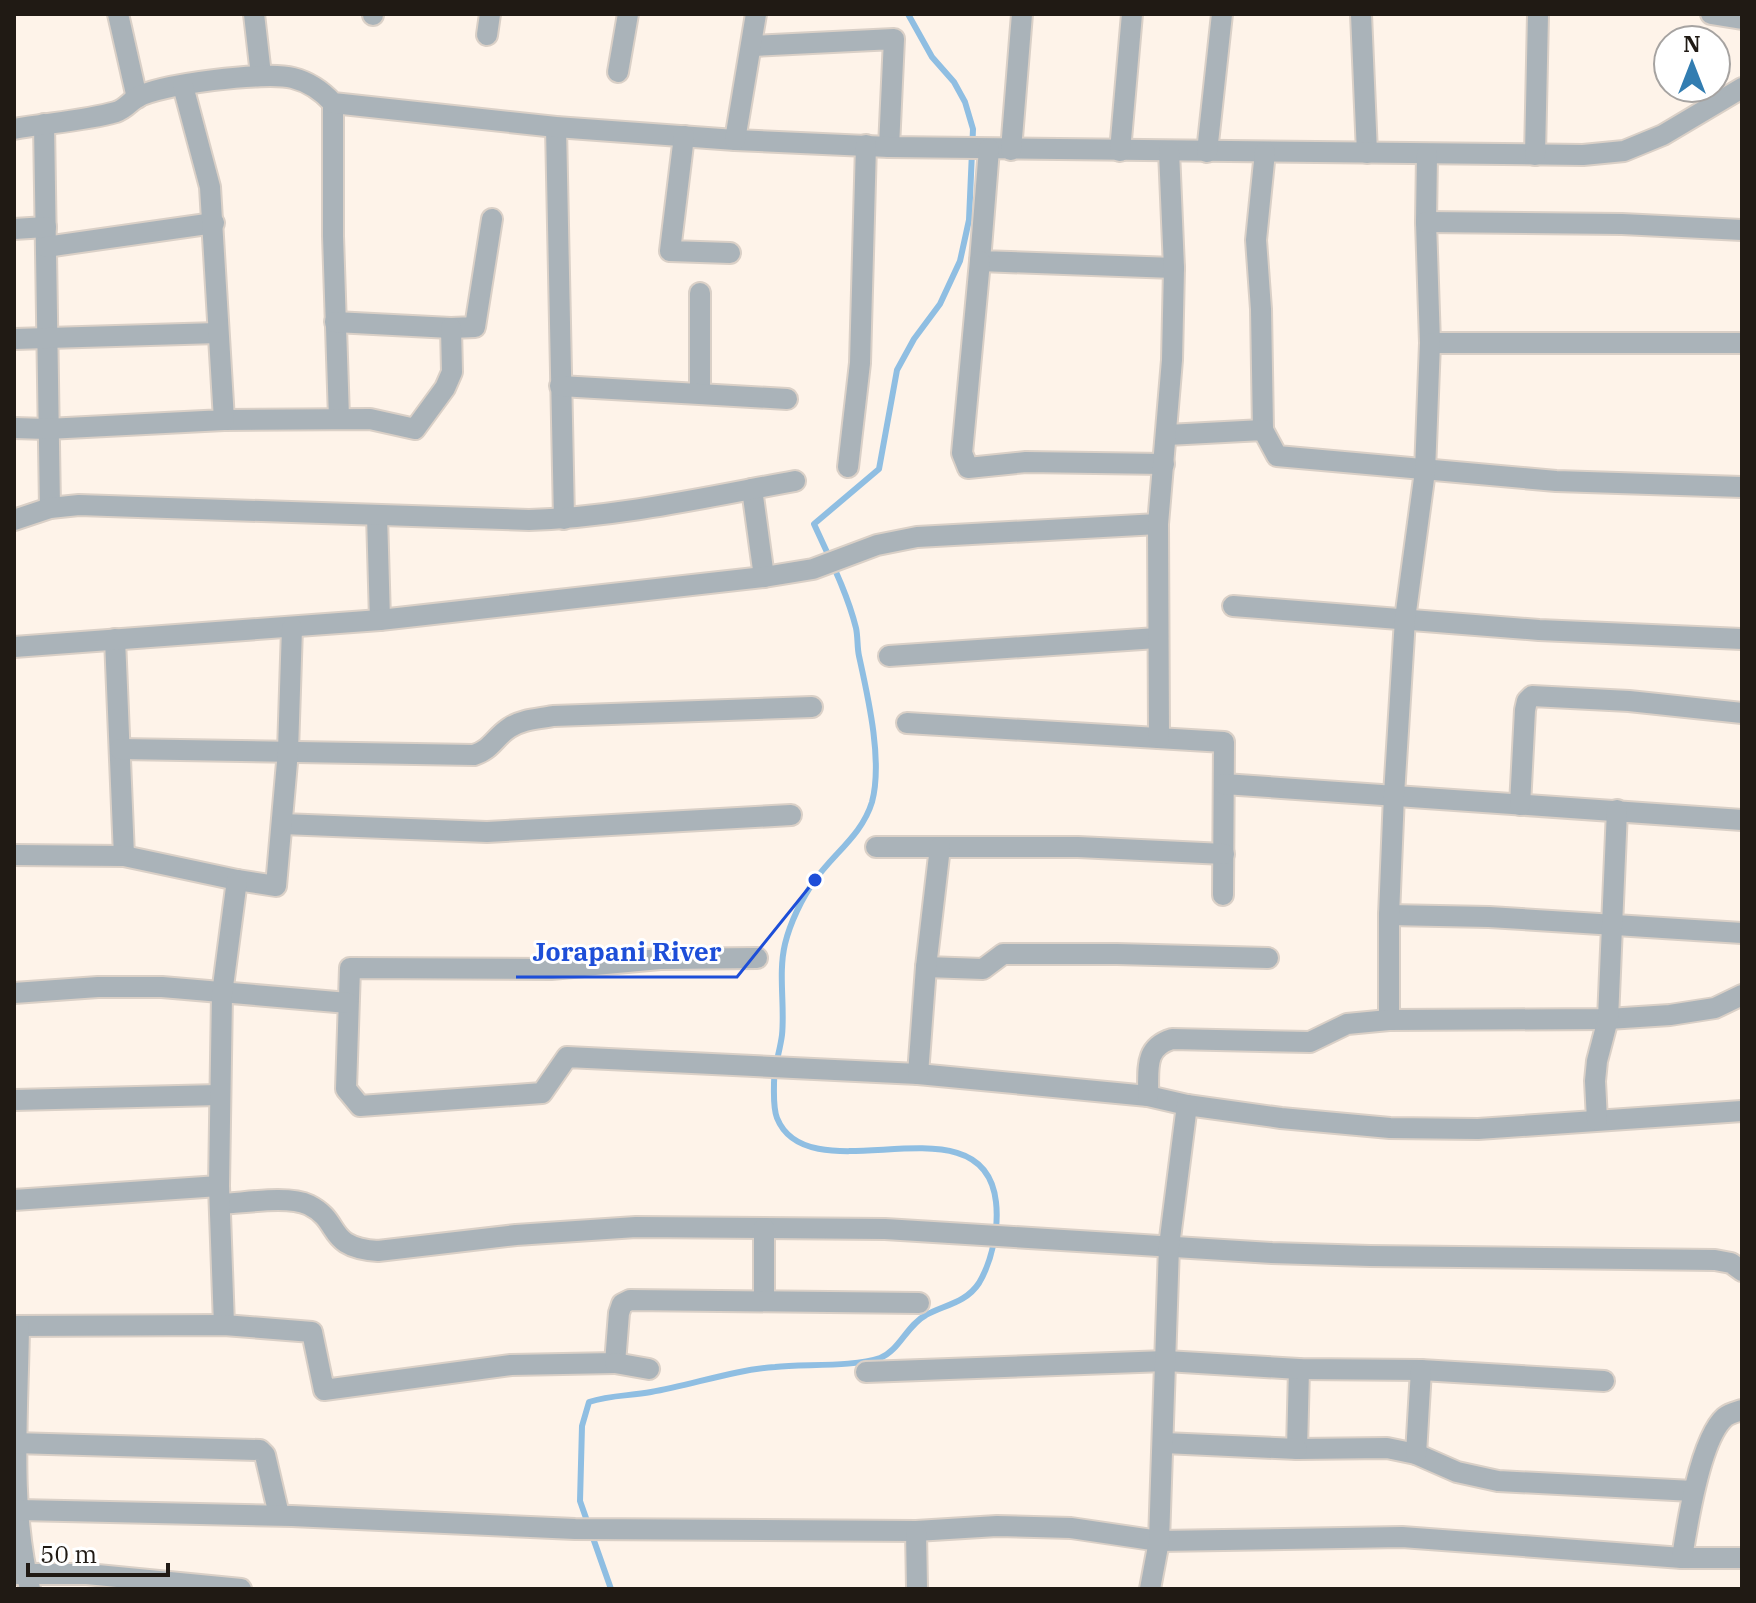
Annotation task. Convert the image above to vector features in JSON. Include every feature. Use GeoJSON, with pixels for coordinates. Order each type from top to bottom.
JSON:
{"type":"FeatureCollection","features":[{"type":"Feature","properties":{"kind":"street"},"geometry":{"type":"LineString","coordinates":[[118,14],[137,98]]}},
{"type":"Feature","properties":{"kind":"street"},"geometry":{"type":"LineString","coordinates":[[254,14],[261,75]]}},
{"type":"Feature","properties":{"kind":"street"},"geometry":{"type":"LineString","coordinates":[[618,72],[628,14]]}},
{"type":"Feature","properties":{"kind":"street"},"geometry":{"type":"LineString","coordinates":[[735,140],[756,14]]}},
{"type":"Feature","properties":{"kind":"street"},"geometry":{"type":"LineString","coordinates":[[1011,150],[1022,14]]}},
{"type":"Feature","properties":{"kind":"street"},"geometry":{"type":"LineString","coordinates":[[1120,151],[1132,14]]}},
{"type":"Feature","properties":{"kind":"street"},"geometry":{"type":"LineString","coordinates":[[1207,152],[1222,14]]}},
{"type":"Feature","properties":{"kind":"street"},"geometry":{"type":"LineString","coordinates":[[1361,14],[1367,153]]}},
{"type":"Feature","properties":{"kind":"street"},"geometry":{"type":"LineString","coordinates":[[1535,155],[1538,14]]}},
{"type":"Feature","properties":{"kind":"street"},"geometry":{"type":"LineString","coordinates":[[1711,14],[1742,19]]}},
{"type":"Feature","properties":{"kind":"street"},"geometry":{"type":"LineString","coordinates":[[751,46],[894,39],[889,147]]}},
{"type":"Feature","properties":{"kind":"street"},"geometry":{"type":"LineString","coordinates":[[14,129],[118,111],[137,98],[183,86],[261,75],[303,81],[314,86],[333,103],[556,127],[735,140],[1011,150],[1535,155],[1624,151],[1663,135],[1742,88]]}},
{"type":"Feature","properties":{"kind":"street"},"geometry":{"type":"LineString","coordinates":[[183,86],[210,187],[224,420]]}},
{"type":"Feature","properties":{"kind":"street"},"geometry":{"type":"LineString","coordinates":[[333,103],[339,418]]}},
{"type":"Feature","properties":{"kind":"street"},"geometry":{"type":"LineString","coordinates":[[44,124],[50,508]]}},
{"type":"Feature","properties":{"kind":"street"},"geometry":{"type":"LineString","coordinates":[[556,127],[564,519]]}},
{"type":"Feature","properties":{"kind":"street"},"geometry":{"type":"LineString","coordinates":[[684,136],[670,251],[730,253]]}},
{"type":"Feature","properties":{"kind":"street"},"geometry":{"type":"LineString","coordinates":[[848,467],[860,363],[866,145]]}},
{"type":"Feature","properties":{"kind":"street"},"geometry":{"type":"LineString","coordinates":[[984,149],[980,261],[962,453],[968,468],[982,469],[1026,462],[1164,464]]}},
{"type":"Feature","properties":{"kind":"street"},"geometry":{"type":"LineString","coordinates":[[1159,738],[1158,524],[1172,360],[1174,268],[1169,151]]}},
{"type":"Feature","properties":{"kind":"street"},"geometry":{"type":"LineString","coordinates":[[1265,152],[1256,240],[1261,309],[1263,430],[1277,456],[1556,481],[1742,487]]}},
{"type":"Feature","properties":{"kind":"street"},"geometry":{"type":"LineString","coordinates":[[1389,1020],[1389,915],[1405,619],[1425,471],[1430,343],[1427,154]]}},
{"type":"Feature","properties":{"kind":"street"},"geometry":{"type":"LineString","coordinates":[[335,322],[475,327],[492,219]]}},
{"type":"Feature","properties":{"kind":"street"},"geometry":{"type":"LineString","coordinates":[[1426,222],[1622,224],[1742,230]]}},
{"type":"Feature","properties":{"kind":"street"},"geometry":{"type":"LineString","coordinates":[[14,229],[46,237],[214,223]]}},
{"type":"Feature","properties":{"kind":"street"},"geometry":{"type":"LineString","coordinates":[[980,261],[1174,268]]}},
{"type":"Feature","properties":{"kind":"street"},"geometry":{"type":"LineString","coordinates":[[700,293],[700,393]]}},
{"type":"Feature","properties":{"kind":"street"},"geometry":{"type":"LineString","coordinates":[[14,428],[339,418],[370,419],[415,429],[445,388],[452,372],[451,328]]}},
{"type":"Feature","properties":{"kind":"street"},"geometry":{"type":"LineString","coordinates":[[14,339],[218,333]]}},
{"type":"Feature","properties":{"kind":"street"},"geometry":{"type":"LineString","coordinates":[[1430,343],[1742,343]]}},
{"type":"Feature","properties":{"kind":"street"},"geometry":{"type":"LineString","coordinates":[[560,386],[787,399]]}},
{"type":"Feature","properties":{"kind":"street"},"geometry":{"type":"LineString","coordinates":[[1167,435],[1263,430]]}},
{"type":"Feature","properties":{"kind":"street"},"geometry":{"type":"LineString","coordinates":[[14,520],[50,508],[79,505],[564,519],[676,504],[795,481]]}},
{"type":"Feature","properties":{"kind":"street"},"geometry":{"type":"LineString","coordinates":[[752,489],[764,577]]}},
{"type":"Feature","properties":{"kind":"street"},"geometry":{"type":"LineString","coordinates":[[377,515],[380,620]]}},
{"type":"Feature","properties":{"kind":"street"},"geometry":{"type":"LineString","coordinates":[[14,647],[380,620],[764,577],[813,569],[877,545],[917,537],[1158,524]]}},
{"type":"Feature","properties":{"kind":"street"},"geometry":{"type":"LineString","coordinates":[[1233,606],[1539,630],[1742,639]]}},
{"type":"Feature","properties":{"kind":"street"},"geometry":{"type":"LineString","coordinates":[[14,855],[124,856],[276,886],[288,751],[292,628]]}},
{"type":"Feature","properties":{"kind":"street"},"geometry":{"type":"LineString","coordinates":[[889,656],[1157,638]]}},
{"type":"Feature","properties":{"kind":"street"},"geometry":{"type":"LineString","coordinates":[[115,639],[124,856]]}},
{"type":"Feature","properties":{"kind":"street"},"geometry":{"type":"LineString","coordinates":[[1520,805],[1525,710],[1532,696],[1629,701],[1742,713]]}},
{"type":"Feature","properties":{"kind":"street"},"geometry":{"type":"LineString","coordinates":[[120,749],[474,755],[487,750],[512,726],[540,718],[812,707]]}},
{"type":"Feature","properties":{"kind":"street"},"geometry":{"type":"LineString","coordinates":[[907,723],[1224,742],[1223,895]]}},
{"type":"Feature","properties":{"kind":"street"},"geometry":{"type":"LineString","coordinates":[[1224,784],[1742,820]]}},
{"type":"Feature","properties":{"kind":"street"},"geometry":{"type":"LineString","coordinates":[[1597,1120],[1595,1081],[1608,1019],[1617,810]]}},
{"type":"Feature","properties":{"kind":"street"},"geometry":{"type":"LineString","coordinates":[[282,824],[487,832],[791,815]]}},
{"type":"Feature","properties":{"kind":"street"},"geometry":{"type":"LineString","coordinates":[[876,847],[1078,847],[1224,854]]}},
{"type":"Feature","properties":{"kind":"street"},"geometry":{"type":"LineString","coordinates":[[918,1074],[940,847]]}},
{"type":"Feature","properties":{"kind":"street"},"geometry":{"type":"LineString","coordinates":[[224,1325],[219,1095],[222,994],[237,880]]}},
{"type":"Feature","properties":{"kind":"street"},"geometry":{"type":"LineString","coordinates":[[1389,915],[1489,917],[1742,933]]}},
{"type":"Feature","properties":{"kind":"street"},"geometry":{"type":"LineString","coordinates":[[926,967],[983,969],[1003,954],[1268,958]]}},
{"type":"Feature","properties":{"kind":"street"},"geometry":{"type":"LineString","coordinates":[[757,958],[660,959],[551,969],[350,968],[346,1089],[360,1106],[542,1093],[567,1057],[918,1074],[1148,1096],[1187,1105],[1281,1118],[1390,1128],[1478,1129],[1742,1111]]}},
{"type":"Feature","properties":{"kind":"street"},"geometry":{"type":"LineString","coordinates":[[14,993],[162,987],[348,1003]]}},
{"type":"Feature","properties":{"kind":"street"},"geometry":{"type":"LineString","coordinates":[[1148,1096],[1152,1050],[1159,1043],[1172,1039],[1310,1042],[1347,1024],[1389,1020],[1608,1019],[1695,1013],[1715,1008],[1742,995]]}},
{"type":"Feature","properties":{"kind":"street"},"geometry":{"type":"LineString","coordinates":[[14,1100],[219,1095]]}},
{"type":"Feature","properties":{"kind":"street"},"geometry":{"type":"LineString","coordinates":[[1150,1589],[1159,1541],[1169,1246],[1187,1105]]}},
{"type":"Feature","properties":{"kind":"street"},"geometry":{"type":"LineString","coordinates":[[14,1200],[220,1195],[290,1200],[307,1204],[319,1212],[342,1242],[356,1249],[378,1251],[516,1235],[636,1227],[764,1228],[962,1233],[1370,1256],[1715,1260],[1731,1263],[1742,1271]]}},
{"type":"Feature","properties":{"kind":"street"},"geometry":{"type":"LineString","coordinates":[[764,1228],[764,1300]]}},
{"type":"Feature","properties":{"kind":"street"},"geometry":{"type":"LineString","coordinates":[[615,1363],[619,1313],[622,1304],[630,1300],[919,1303]]}},
{"type":"Feature","properties":{"kind":"street"},"geometry":{"type":"LineString","coordinates":[[241,1589],[87,1574],[23,1579],[16,1443],[16,1326],[224,1325],[312,1332],[324,1390],[511,1365],[615,1363],[649,1369]]}},
{"type":"Feature","properties":{"kind":"street"},"geometry":{"type":"LineString","coordinates":[[866,1372],[1166,1361],[1299,1369],[1421,1370],[1604,1381]]}},
{"type":"Feature","properties":{"kind":"street"},"geometry":{"type":"LineString","coordinates":[[1297,1449],[1299,1369]]}},
{"type":"Feature","properties":{"kind":"street"},"geometry":{"type":"LineString","coordinates":[[1416,1454],[1421,1370]]}},
{"type":"Feature","properties":{"kind":"street"},"geometry":{"type":"LineString","coordinates":[[1682,1558],[1693,1491],[1717,1426],[1727,1414],[1742,1410]]}},
{"type":"Feature","properties":{"kind":"street"},"geometry":{"type":"LineString","coordinates":[[16,1443],[260,1450],[265,1455],[279,1515]]}},
{"type":"Feature","properties":{"kind":"street"},"geometry":{"type":"LineString","coordinates":[[1164,1443],[1297,1449],[1387,1448],[1416,1454],[1457,1472],[1498,1481],[1693,1491]]}},
{"type":"Feature","properties":{"kind":"street"},"geometry":{"type":"LineString","coordinates":[[19,1510],[279,1515],[575,1529],[916,1531],[997,1526],[1071,1528],[1159,1541],[1402,1537],[1682,1558],[1742,1558]]}},
{"type":"Feature","properties":{"kind":"street"},"geometry":{"type":"LineString","coordinates":[[916,1531],[917,1589]]}},
{"type":"Feature","properties":{"kind":"waterway"},"geometry":{"type":"LineString","coordinates":[[611,1589],[580,1501],[582,1426],[589,1402],[759,1369],[843,1364],[880,1358],[893,1350],[919,1319],[974,1290],[988,1265],[994,1244],[996,1202],[984,1170],[961,1154],[930,1149],[823,1150],[795,1140],[777,1118],[774,1105],[774,1077],[783,1024],[782,966],[787,936],[810,887],[862,824],[875,786],[873,729],[856,628],[843,588],[814,524],[879,469],[897,370],[914,339],[940,304],[960,261],[969,220],[973,129],[965,102],[954,82],[932,57],[908,14]]}},
{"type":"Feature","properties":{"kind":"place","name":"Jorapani River"},"geometry":{"type":"Point","coordinates":[815,880]}}]}
